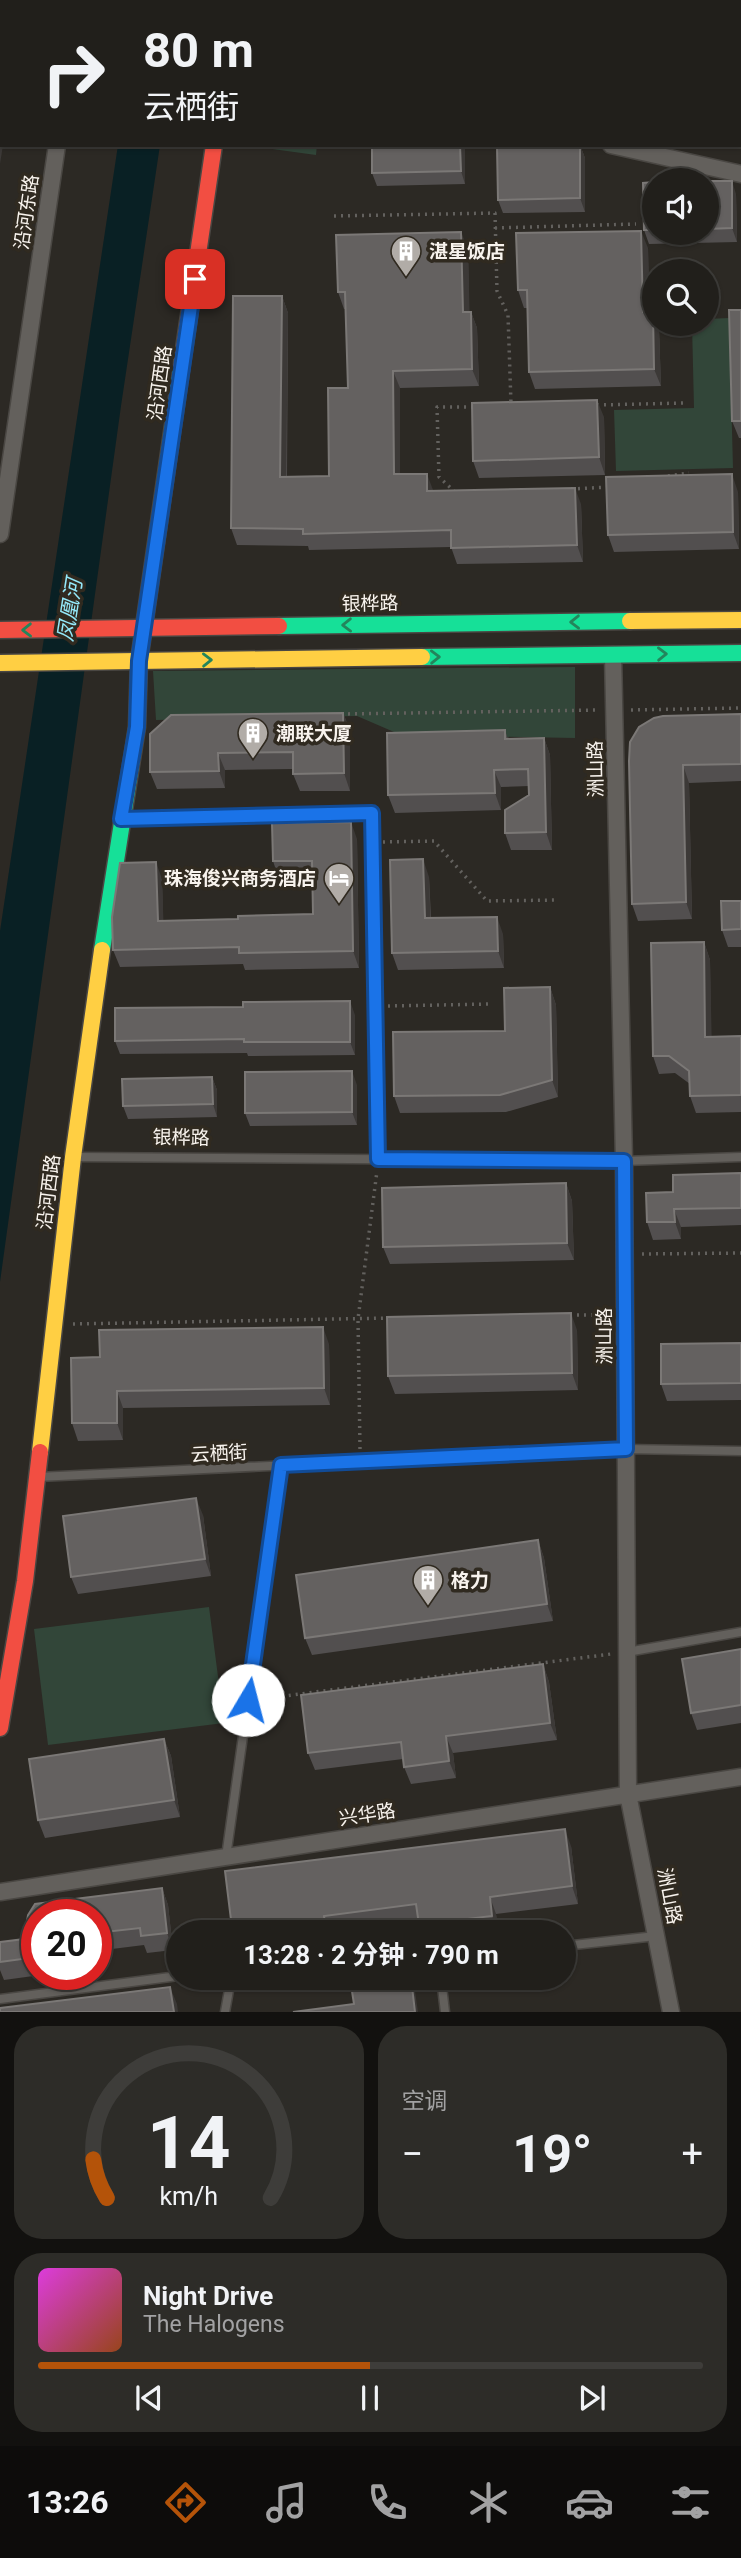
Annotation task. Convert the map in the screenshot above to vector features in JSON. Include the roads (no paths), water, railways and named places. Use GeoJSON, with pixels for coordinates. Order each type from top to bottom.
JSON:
{"type":"FeatureCollection","features":[{"type":"Feature","properties":{"kind":"street","name":"沿河东路"},"geometry":{"type":"LineString","coordinates":[[0,534],[57,147]]}},
{"type":"Feature","properties":{"kind":"street","name":"沿河西路"},"geometry":{"type":"LineString","coordinates":[[0,1728],[24,1581],[73,1157],[121,819],[137,727],[139,661],[214,147]]}},
{"type":"Feature","properties":{"kind":"street"},"geometry":{"type":"LineString","coordinates":[[620,147],[741,174]]}},
{"type":"Feature","properties":{"kind":"street","name":"银桦路"},"geometry":{"type":"LineString","coordinates":[[0,630],[741,620]]}},
{"type":"Feature","properties":{"kind":"street"},"geometry":{"type":"LineString","coordinates":[[0,663],[741,653]]}},
{"type":"Feature","properties":{"kind":"street","name":"洲山路"},"geometry":{"type":"LineString","coordinates":[[613,655],[624,1161],[628,1794],[671,2012]]}},
{"type":"Feature","properties":{"kind":"street","name":"兴华路"},"geometry":{"type":"LineString","coordinates":[[0,1892],[741,1777]]}},
{"type":"Feature","properties":{"kind":"lane"},"geometry":{"type":"LineString","coordinates":[[121,819],[372,813],[378,1159]]}},
{"type":"Feature","properties":{"kind":"lane","name":"银桦路"},"geometry":{"type":"LineString","coordinates":[[73,1157],[624,1161],[741,1157]]}},
{"type":"Feature","properties":{"kind":"lane","name":"云栖街"},"geometry":{"type":"LineString","coordinates":[[35,1477],[626,1449],[741,1451]]}},
{"type":"Feature","properties":{"kind":"lane"},"geometry":{"type":"LineString","coordinates":[[226,1857],[281,1465]]}},
{"type":"Feature","properties":{"kind":"lane"},"geometry":{"type":"LineString","coordinates":[[627,1652],[741,1632]]}},
{"type":"Feature","properties":{"kind":"lane"},"geometry":{"type":"LineString","coordinates":[[576,1945],[656,1936]]}},
{"type":"Feature","properties":{"kind":"lane"},"geometry":{"type":"LineString","coordinates":[[0,1999],[166,1978]]}},
{"type":"Feature","properties":{"kind":"lane"},"geometry":{"type":"LineString","coordinates":[[225,2012],[226,1990]]}},
{"type":"Feature","properties":{"kind":"lane"},"geometry":{"type":"LineString","coordinates":[[442,1990],[445,2012]]}},
{"type":"Feature","properties":{"kind":"water","name":"凤凰河"},"geometry":{"type":"Polygon","coordinates":[[[118,147],[160,147],[121,406],[0,1282],[0,931],[118,147]]]}},
{"type":"Feature","properties":{"kind":"place","name":"湛星饭店"},"geometry":{"type":"Point","coordinates":[406,278]}},
{"type":"Feature","properties":{"kind":"place","name":"潮联大厦"},"geometry":{"type":"Point","coordinates":[253,760]}},
{"type":"Feature","properties":{"kind":"place","name":"珠海俊兴商务酒店"},"geometry":{"type":"Point","coordinates":[339,905]}},
{"type":"Feature","properties":{"kind":"place","name":"格力"},"geometry":{"type":"Point","coordinates":[428,1607]}}]}
